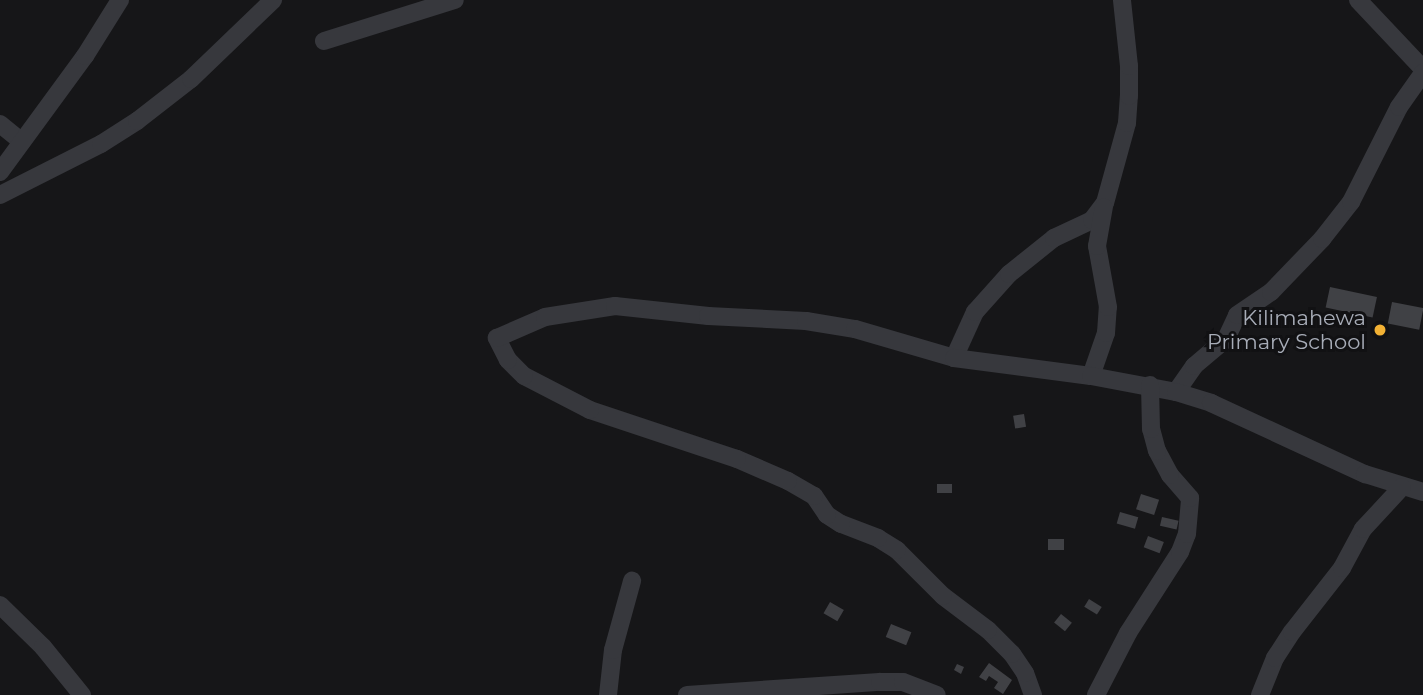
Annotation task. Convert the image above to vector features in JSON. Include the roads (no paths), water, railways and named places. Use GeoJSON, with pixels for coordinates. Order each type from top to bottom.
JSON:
{"type":"FeatureCollection","features":[{"type":"Feature","properties":{"kind":"street"},"geometry":{"type":"LineString","coordinates":[[0,172],[85,56],[120,0]]}},
{"type":"Feature","properties":{"kind":"street"},"geometry":{"type":"LineString","coordinates":[[0,195],[101,144],[137,121],[191,79],[273,0]]}},
{"type":"Feature","properties":{"kind":"street"},"geometry":{"type":"LineString","coordinates":[[324,41],[455,0]]}},
{"type":"Feature","properties":{"kind":"street"},"geometry":{"type":"LineString","coordinates":[[1091,376],[1105,333],[1108,307],[1097,246],[1105,203],[1127,122],[1129,66],[1122,0]]}},
{"type":"Feature","properties":{"kind":"street"},"geometry":{"type":"LineString","coordinates":[[1176,392],[1194,366],[1226,339],[1237,315],[1271,292],[1322,239],[1351,202],[1399,107],[1423,71],[1358,0]]}},
{"type":"Feature","properties":{"kind":"street"},"geometry":{"type":"LineString","coordinates":[[0,124],[22,142]]}},
{"type":"Feature","properties":{"kind":"street"},"geometry":{"type":"LineString","coordinates":[[954,358],[975,312],[1009,274],[1054,238],[1092,220],[1105,203]]}},
{"type":"Feature","properties":{"kind":"street"},"geometry":{"type":"LineString","coordinates":[[1033,695],[1025,673],[1012,654],[988,630],[943,596],[897,550],[878,538],[841,524],[827,515],[814,496],[788,481],[737,459],[590,410],[524,376],[508,360],[498,338],[545,317],[615,306],[708,316],[806,321],[855,329],[954,358],[1150,385],[1176,392],[1211,403],[1365,474],[1423,492]]}},
{"type":"Feature","properties":{"kind":"street"},"geometry":{"type":"LineString","coordinates":[[1096,695],[1128,634],[1180,552],[1189,522],[1190,498],[1170,475],[1157,451],[1151,429],[1150,385]]}},
{"type":"Feature","properties":{"kind":"street"},"geometry":{"type":"LineString","coordinates":[[1260,695],[1275,658],[1292,632],[1342,568],[1363,529],[1402,487]]}},
{"type":"Feature","properties":{"kind":"street"},"geometry":{"type":"LineString","coordinates":[[608,695],[613,650],[632,581]]}},
{"type":"Feature","properties":{"kind":"street"},"geometry":{"type":"LineString","coordinates":[[0,605],[51,655],[82,695]]}},
{"type":"Feature","properties":{"kind":"street"},"geometry":{"type":"LineString","coordinates":[[687,695],[790,686],[903,682],[936,695]]}},
{"type":"Feature","properties":{"kind":"place","name":"Kilimahewa Primary School"},"geometry":{"type":"Point","coordinates":[1380,330]}}]}
